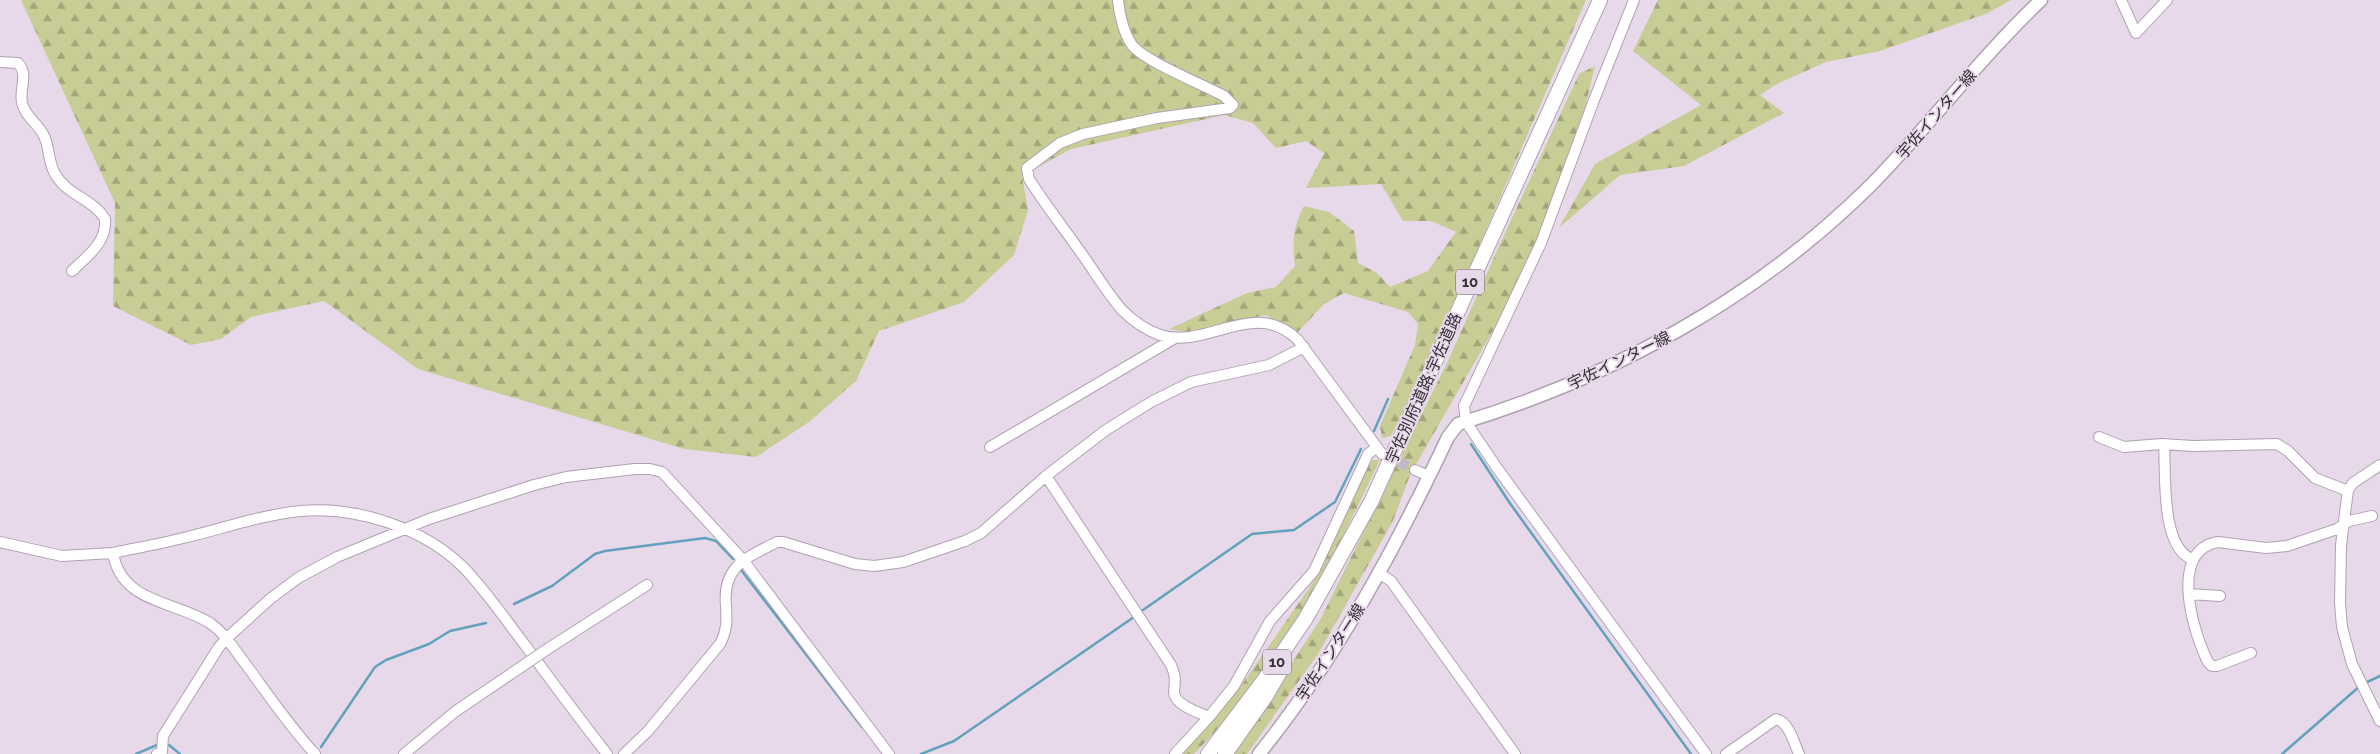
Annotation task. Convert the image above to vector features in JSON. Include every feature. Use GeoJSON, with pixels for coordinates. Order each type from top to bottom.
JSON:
{"type":"FeatureCollection","features":[{"type":"Feature","properties":{"kind":"highway","name":"宇佐別府道路;宇佐道路"},"geometry":{"type":"LineString","coordinates":[[1208,754],[1286,648],[1338,563],[1371,502],[1600,0]]}},
{"type":"Feature","properties":{"kind":"highway"},"geometry":{"type":"LineString","coordinates":[[1225,754],[1266,696],[1326,594],[1338,563]]}},
{"type":"Feature","properties":{"kind":"main road","name":"宇佐インター線"},"geometry":{"type":"LineString","coordinates":[[1259,754],[1323,666],[1380,574],[1448,437],[1458,424],[1568,385],[1662,341],[1773,267],[1835,218],[1868,188],[1907,149],[1994,48],[2041,0]]}},
{"type":"Feature","properties":{"kind":"street"},"geometry":{"type":"LineString","coordinates":[[1118,0],[1129,38],[1136,49],[1224,96],[1233,105],[1230,108],[1210,109],[1083,134],[1060,142],[1027,168],[1029,179],[1121,309],[1149,330],[1175,338]]}},
{"type":"Feature","properties":{"kind":"street"},"geometry":{"type":"LineString","coordinates":[[1634,0],[1594,100],[1541,243],[1464,406],[1466,422],[1496,468],[1706,754]]}},
{"type":"Feature","properties":{"kind":"street"},"geometry":{"type":"LineString","coordinates":[[2121,0],[2136,33],[2167,0]]}},
{"type":"Feature","properties":{"kind":"street"},"geometry":{"type":"LineString","coordinates":[[0,62],[18,63],[22,67],[24,73],[22,102],[26,113],[44,135],[47,157],[60,182],[76,196],[95,206],[105,220],[105,234],[101,242],[72,271]]}},
{"type":"Feature","properties":{"kind":"street"},"geometry":{"type":"LineString","coordinates":[[990,447],[1175,338],[1262,322],[1282,327],[1291,333],[1304,347],[1379,451],[1368,454],[1314,571],[1270,621],[1234,686],[1175,754]]}},
{"type":"Feature","properties":{"kind":"street"},"geometry":{"type":"LineString","coordinates":[[624,754],[648,731],[720,644],[727,631],[725,601],[728,580],[732,571],[743,560],[777,542],[783,542],[855,564],[874,566],[903,562],[965,541],[981,533],[1046,476],[1125,417],[1174,389],[1209,377],[1269,365],[1304,347]]}},
{"type":"Feature","properties":{"kind":"street"},"geometry":{"type":"LineString","coordinates":[[2099,437],[2124,447],[2164,444],[2193,446],[2277,444],[2288,450],[2315,478],[2348,491]]}},
{"type":"Feature","properties":{"kind":"street"},"geometry":{"type":"LineString","coordinates":[[2164,444],[2166,498],[2171,533],[2187,556],[2192,559]]}},
{"type":"Feature","properties":{"kind":"street"},"geometry":{"type":"LineString","coordinates":[[2380,465],[2354,482],[2348,491],[2341,545],[2342,627],[2355,673],[2380,721]]}},
{"type":"Feature","properties":{"kind":"street"},"geometry":{"type":"LineString","coordinates":[[157,754],[162,752],[163,736],[219,647],[270,599],[298,578],[337,557],[446,514],[566,477],[650,468],[662,472],[743,560],[889,754]]}},
{"type":"Feature","properties":{"kind":"street"},"geometry":{"type":"LineString","coordinates":[[1415,470],[1429,476]]}},
{"type":"Feature","properties":{"kind":"street"},"geometry":{"type":"LineString","coordinates":[[1046,476],[1171,665],[1176,678],[1174,694],[1178,701],[1209,717]]}},
{"type":"Feature","properties":{"kind":"street"},"geometry":{"type":"LineString","coordinates":[[0,542],[62,556],[113,553],[182,539],[261,518],[302,511],[349,514],[371,518],[406,530],[438,548],[463,567],[475,580],[607,754]]}},
{"type":"Feature","properties":{"kind":"street"},"geometry":{"type":"LineString","coordinates":[[2251,653],[2221,666],[2210,665],[2205,656],[2190,610],[2189,594],[2192,559],[2199,550],[2210,543],[2224,542],[2266,548],[2287,546],[2337,529],[2344,524],[2372,516]]}},
{"type":"Feature","properties":{"kind":"street"},"geometry":{"type":"LineString","coordinates":[[113,553],[118,571],[137,590],[158,602],[208,622],[227,638],[315,754]]}},
{"type":"Feature","properties":{"kind":"street"},"geometry":{"type":"LineString","coordinates":[[1380,574],[1391,581],[1515,754]]}},
{"type":"Feature","properties":{"kind":"street"},"geometry":{"type":"LineString","coordinates":[[404,754],[456,711],[647,585]]}},
{"type":"Feature","properties":{"kind":"street"},"geometry":{"type":"LineString","coordinates":[[2189,594],[2220,596]]}},
{"type":"Feature","properties":{"kind":"street"},"geometry":{"type":"LineString","coordinates":[[1726,754],[1776,718],[1786,726],[1799,754]]}},
{"type":"Feature","properties":{"kind":"green space"},"geometry":{"type":"Polygon","coordinates":[[[21,0],[1586,0],[1443,329],[1391,436],[1382,438],[1380,426],[1415,345],[1418,324],[1408,312],[1344,293],[1324,304],[1298,332],[1266,315],[1185,332],[1169,329],[1247,293],[1276,287],[1295,266],[1294,235],[1304,206],[1329,212],[1354,231],[1358,263],[1377,273],[1390,287],[1428,271],[1456,232],[1431,221],[1403,221],[1381,184],[1306,188],[1324,153],[1306,141],[1276,148],[1253,123],[1224,115],[1071,149],[1022,176],[1028,210],[1014,255],[964,302],[879,331],[856,381],[809,422],[756,457],[684,449],[418,369],[324,301],[251,317],[221,339],[191,345],[113,306],[115,203],[21,0]]]}},
{"type":"Feature","properties":{"kind":"green space"},"geometry":{"type":"Polygon","coordinates":[[[1658,0],[2011,0],[1988,13],[1880,51],[1826,62],[1777,84],[1760,95],[1784,113],[1684,166],[1620,175],[1559,228],[1595,164],[1701,105],[1633,51],[1658,0]]]}},
{"type":"Feature","properties":{"kind":"green space"},"geometry":{"type":"Polygon","coordinates":[[[1595,66],[1566,187],[1503,313],[1410,475],[1393,521],[1318,654],[1247,754],[1232,754],[1320,620],[1448,361],[1579,74],[1595,66]]]}},
{"type":"Feature","properties":{"kind":"green space"},"geometry":{"type":"Polygon","coordinates":[[[1372,460],[1380,460],[1342,538],[1276,652],[1224,722],[1194,754],[1180,754],[1241,686],[1314,581],[1356,487],[1372,460]]]}},
{"type":"Feature","properties":{"kind":"waterway"},"geometry":{"type":"LineString","coordinates":[[1374,431],[1388,399]]}},
{"type":"Feature","properties":{"kind":"waterway"},"geometry":{"type":"LineString","coordinates":[[1471,444],[1509,502],[1691,754]]}},
{"type":"Feature","properties":{"kind":"waterway"},"geometry":{"type":"LineString","coordinates":[[1143,610],[1252,534],[1294,530],[1335,502],[1361,449]]}},
{"type":"Feature","properties":{"kind":"waterway"},"geometry":{"type":"LineString","coordinates":[[514,604],[552,586],[595,554],[605,551],[705,538],[716,541],[733,559]]}},
{"type":"Feature","properties":{"kind":"waterway"},"geometry":{"type":"LineString","coordinates":[[741,570],[862,727]]}},
{"type":"Feature","properties":{"kind":"waterway"},"geometry":{"type":"LineString","coordinates":[[921,754],[954,741],[1134,617]]}},
{"type":"Feature","properties":{"kind":"waterway"},"geometry":{"type":"LineString","coordinates":[[321,747],[375,667],[386,660],[429,644],[450,631],[486,623]]}},
{"type":"Feature","properties":{"kind":"waterway"},"geometry":{"type":"LineString","coordinates":[[2365,683],[2380,676]]}},
{"type":"Feature","properties":{"kind":"waterway"},"geometry":{"type":"LineString","coordinates":[[2282,754],[2360,686]]}},
{"type":"Feature","properties":{"kind":"waterway"},"geometry":{"type":"LineString","coordinates":[[136,754],[157,745]]}},
{"type":"Feature","properties":{"kind":"waterway"},"geometry":{"type":"LineString","coordinates":[[169,745],[180,754]]}},
{"type":"Feature","properties":{"kind":"tunnel"},"geometry":{"type":"LineString","coordinates":[[1385,455],[1415,470]]}}]}
